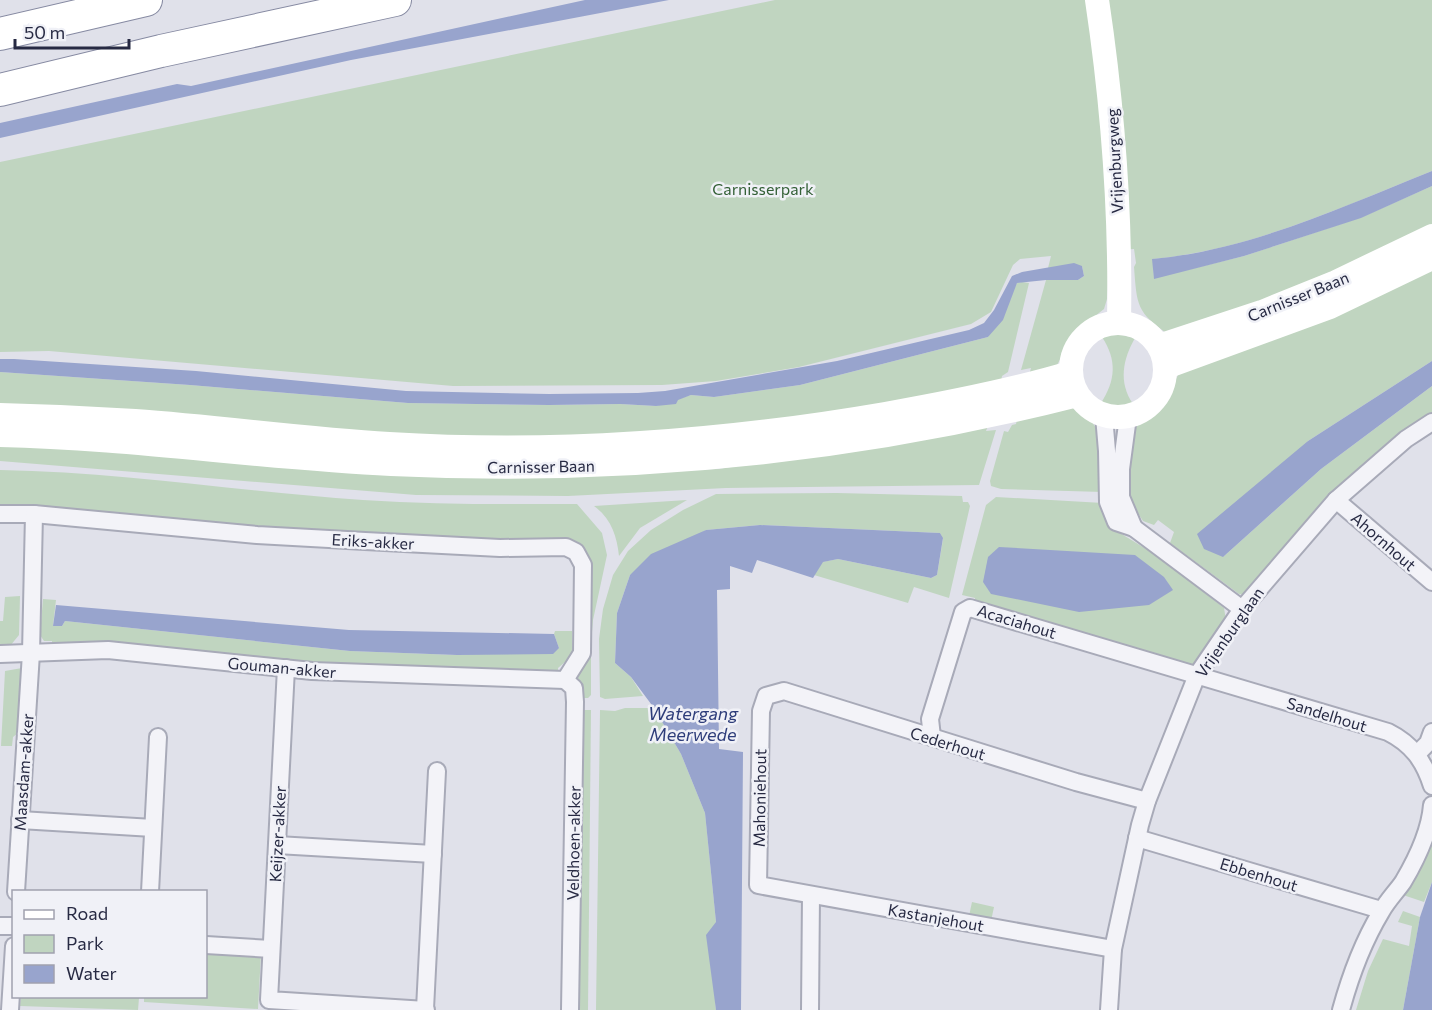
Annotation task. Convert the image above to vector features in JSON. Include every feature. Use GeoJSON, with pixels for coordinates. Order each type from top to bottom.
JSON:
{"type":"FeatureCollection","features":[{"type":"Feature","properties":{"kind":"highway"},"geometry":{"type":"LineString","coordinates":[[0,34],[146,0]]}},
{"type":"Feature","properties":{"kind":"highway"},"geometry":{"type":"LineString","coordinates":[[0,90],[173,48],[395,0]]}},
{"type":"Feature","properties":{"kind":"main road","name":"Vrijenburgweg"},"geometry":{"type":"LineString","coordinates":[[1097,0],[1112,110],[1120,275],[1119,322]]}},
{"type":"Feature","properties":{"kind":"main road","name":"Carnisser Baan"},"geometry":{"type":"LineString","coordinates":[[1162,357],[1336,282],[1432,236]]}},
{"type":"Feature","properties":{"kind":"main road","name":"Carnisser Baan"},"geometry":{"type":"LineString","coordinates":[[1162,357],[1330,307],[1432,258]]}},
{"type":"Feature","properties":{"kind":"main road"},"geometry":{"type":"LineString","coordinates":[[1119,322],[1129,324],[1146,332],[1162,357],[1165,379],[1156,399],[1148,407],[1128,417],[1112,418],[1089,408],[1074,384],[1074,351],[1088,333],[1097,327],[1119,322]]}},
{"type":"Feature","properties":{"kind":"main road","name":"Carnisser Baan"},"geometry":{"type":"LineString","coordinates":[[0,415],[137,421],[389,444],[487,447],[615,445],[769,432],[1074,384]]}},
{"type":"Feature","properties":{"kind":"main road","name":"Carnisser Baan"},"geometry":{"type":"LineString","coordinates":[[0,435],[121,441],[389,464],[486,468],[617,465],[717,457],[842,442],[939,427],[1074,384]]}},
{"type":"Feature","properties":{"kind":"street"},"geometry":{"type":"LineString","coordinates":[[1104,416],[1108,502],[1116,522],[1134,528],[1242,609]]}},
{"type":"Feature","properties":{"kind":"street"},"geometry":{"type":"LineString","coordinates":[[1128,417],[1121,469],[1121,497],[1134,528]]}},
{"type":"Feature","properties":{"kind":"street","name":"Vrijenburglaan"},"geometry":{"type":"LineString","coordinates":[[1109,1010],[1113,949],[1137,838],[1147,801],[1197,675],[1242,609],[1336,500],[1406,439],[1432,422]]}},
{"type":"Feature","properties":{"kind":"street","name":"Ahornhout"},"geometry":{"type":"LineString","coordinates":[[1336,500],[1432,582]]}},
{"type":"Feature","properties":{"kind":"street","name":"Eriks-akker"},"geometry":{"type":"LineString","coordinates":[[0,514],[34,514],[257,535],[365,542],[500,548],[566,547],[576,552],[583,565],[582,652],[565,680]]}},
{"type":"Feature","properties":{"kind":"street"},"geometry":{"type":"LineString","coordinates":[[31,653],[34,514]]}},
{"type":"Feature","properties":{"kind":"street","name":"Acaciahout"},"geometry":{"type":"LineString","coordinates":[[932,738],[930,719],[963,612],[970,608],[1197,675]]}},
{"type":"Feature","properties":{"kind":"street","name":"Gouman-akker"},"geometry":{"type":"LineString","coordinates":[[0,654],[108,650],[286,668],[565,680]]}},
{"type":"Feature","properties":{"kind":"street","name":"Maasdam-akker"},"geometry":{"type":"LineString","coordinates":[[16,890],[31,653]]}},
{"type":"Feature","properties":{"kind":"street","name":"Keijzer-akker"},"geometry":{"type":"LineString","coordinates":[[286,668],[269,1000],[425,1010]]}},
{"type":"Feature","properties":{"kind":"street","name":"Sandelhout"},"geometry":{"type":"LineString","coordinates":[[1197,675],[1388,732],[1403,740],[1417,754],[1427,770],[1432,786]]}},
{"type":"Feature","properties":{"kind":"street","name":"Veldhoen-akker"},"geometry":{"type":"LineString","coordinates":[[565,680],[574,688],[575,702],[570,1010]]}},
{"type":"Feature","properties":{"kind":"street","name":"Cederhout"},"geometry":{"type":"LineString","coordinates":[[761,711],[766,696],[784,691],[1076,782],[1147,801]]}},
{"type":"Feature","properties":{"kind":"street","name":"Mahoniehout"},"geometry":{"type":"LineString","coordinates":[[758,885],[761,711]]}},
{"type":"Feature","properties":{"kind":"street"},"geometry":{"type":"LineString","coordinates":[[1417,754],[1428,743],[1432,732]]}},
{"type":"Feature","properties":{"kind":"street"},"geometry":{"type":"LineString","coordinates":[[150,890],[158,738]]}},
{"type":"Feature","properties":{"kind":"street"},"geometry":{"type":"LineString","coordinates":[[425,1010],[437,771]]}},
{"type":"Feature","properties":{"kind":"street"},"geometry":{"type":"LineString","coordinates":[[1341,1010],[1354,968],[1381,910],[1403,881],[1413,862],[1425,834],[1432,805]]}},
{"type":"Feature","properties":{"kind":"street"},"geometry":{"type":"LineString","coordinates":[[20,820],[153,828]]}},
{"type":"Feature","properties":{"kind":"street","name":"Ebbenhout"},"geometry":{"type":"LineString","coordinates":[[1137,838],[1381,910]]}},
{"type":"Feature","properties":{"kind":"street"},"geometry":{"type":"LineString","coordinates":[[277,846],[433,854]]}},
{"type":"Feature","properties":{"kind":"street","name":"Kastanjehout"},"geometry":{"type":"LineString","coordinates":[[758,885],[1113,949]]}},
{"type":"Feature","properties":{"kind":"street"},"geometry":{"type":"LineString","coordinates":[[810,1010],[811,895]]}},
{"type":"Feature","properties":{"kind":"street"},"geometry":{"type":"LineString","coordinates":[[207,945],[272,949]]}},
{"type":"Feature","properties":{"kind":"street"},"geometry":{"type":"LineString","coordinates":[[10,1010],[12,978]]}},
{"type":"Feature","properties":{"kind":"green space","name":"Carnisserpark"},"geometry":{"type":"Polygon","coordinates":[[[775,0],[1432,0],[1432,171],[1260,237],[1225,247],[1153,259],[1154,278],[1244,256],[1362,217],[1432,186],[1432,234],[1395,252],[1169,335],[1150,320],[1140,307],[1136,290],[1134,249],[1110,251],[1107,299],[1104,309],[1075,332],[1057,365],[1028,379],[1031,368],[1021,370],[1046,280],[1078,280],[1084,276],[1082,266],[1048,268],[1051,256],[1020,259],[1013,265],[991,312],[971,324],[799,367],[716,381],[662,385],[453,386],[49,351],[0,352],[0,162],[775,0]]]}},
{"type":"Feature","properties":{"kind":"green space"},"geometry":{"type":"Polygon","coordinates":[[[1432,268],[1432,361],[1308,441],[1223,557],[1321,469],[1432,386],[1432,415],[1378,453],[1331,497],[1245,595],[1239,594],[1170,543],[1174,532],[1158,520],[1154,525],[1143,521],[1126,495],[1131,431],[1163,405],[1180,371],[1432,268]]]}},
{"type":"Feature","properties":{"kind":"green space"},"geometry":{"type":"Polygon","coordinates":[[[1017,283],[1029,283],[1008,372],[1002,376],[1000,387],[857,415],[490,445],[0,409],[0,372],[408,403],[656,406],[691,395],[714,397],[800,385],[988,337],[1017,283]]]}},
{"type":"Feature","properties":{"kind":"green space"},"geometry":{"type":"Polygon","coordinates":[[[1110,334],[1135,338],[1125,362],[1124,371],[1125,387],[1133,404],[1109,406],[1101,403],[1112,378],[1112,362],[1102,337],[1110,334]]]}},
{"type":"Feature","properties":{"kind":"green space"},"geometry":{"type":"Polygon","coordinates":[[[1068,404],[1092,422],[1100,434],[1103,492],[1001,489],[991,486],[990,481],[1004,431],[1008,432],[1012,425],[1016,424],[1019,412],[1068,404]]]}},
{"type":"Feature","properties":{"kind":"green space"},"geometry":{"type":"Polygon","coordinates":[[[990,421],[986,431],[996,430],[979,485],[726,488],[568,496],[416,495],[0,461],[0,441],[569,475],[718,469],[876,445],[990,421]]]}},
{"type":"Feature","properties":{"kind":"green space"},"geometry":{"type":"Polygon","coordinates":[[[0,470],[91,474],[390,502],[577,504],[602,533],[607,555],[593,620],[591,695],[588,698],[581,698],[577,680],[584,550],[579,544],[570,541],[483,544],[0,509],[0,470]]]}},
{"type":"Feature","properties":{"kind":"green space"},"geometry":{"type":"Polygon","coordinates":[[[837,493],[962,496],[963,502],[968,502],[970,506],[949,598],[914,587],[908,603],[814,575],[822,562],[838,559],[931,578],[937,575],[943,539],[940,533],[760,525],[706,530],[630,575],[617,613],[615,663],[631,677],[643,696],[605,699],[600,697],[599,639],[603,609],[613,575],[628,551],[651,530],[683,510],[716,494],[837,493]]]}},
{"type":"Feature","properties":{"kind":"green space"},"geometry":{"type":"Polygon","coordinates":[[[996,497],[1103,503],[1115,530],[1156,555],[1224,608],[1226,620],[1198,665],[1191,667],[974,603],[975,598],[962,595],[986,505],[996,497]]]}},
{"type":"Feature","properties":{"kind":"green space"},"geometry":{"type":"Polygon","coordinates":[[[687,500],[640,528],[619,556],[612,528],[605,516],[594,506],[687,500]]]}},
{"type":"Feature","properties":{"kind":"green space"},"geometry":{"type":"Polygon","coordinates":[[[20,596],[19,635],[10,646],[0,648],[0,621],[3,621],[5,597],[20,596]]]}},
{"type":"Feature","properties":{"kind":"green space"},"geometry":{"type":"Polygon","coordinates":[[[43,599],[56,600],[53,626],[62,626],[65,621],[350,651],[457,655],[559,648],[555,631],[572,631],[572,656],[558,668],[558,673],[307,664],[52,646],[52,641],[44,641],[40,635],[43,599]]]}},
{"type":"Feature","properties":{"kind":"green space"},"geometry":{"type":"Polygon","coordinates":[[[22,668],[19,732],[13,737],[12,746],[1,746],[5,671],[22,668]]]}},
{"type":"Feature","properties":{"kind":"green space"},"geometry":{"type":"Polygon","coordinates":[[[625,708],[654,708],[681,754],[705,813],[716,922],[713,976],[716,1010],[596,1010],[600,710],[615,711],[625,708]]]}},
{"type":"Feature","properties":{"kind":"green space"},"geometry":{"type":"Polygon","coordinates":[[[580,710],[591,710],[588,1010],[576,1010],[580,710]]]}},
{"type":"Feature","properties":{"kind":"green space"},"geometry":{"type":"Polygon","coordinates":[[[1432,820],[1432,882],[1424,902],[1400,894],[1432,820]]]}},
{"type":"Feature","properties":{"kind":"green space"},"geometry":{"type":"Polygon","coordinates":[[[972,902],[994,907],[991,921],[969,916],[972,902]]]}},
{"type":"Feature","properties":{"kind":"green space"},"geometry":{"type":"Polygon","coordinates":[[[1403,911],[1420,917],[1403,1010],[1356,1010],[1368,971],[1383,939],[1409,946],[1412,926],[1398,922],[1403,911]]]}},
{"type":"Feature","properties":{"kind":"green space"},"geometry":{"type":"Polygon","coordinates":[[[207,950],[261,954],[258,1009],[144,1002],[144,998],[207,998],[207,950]]]}},
{"type":"Feature","properties":{"kind":"green space"},"geometry":{"type":"Polygon","coordinates":[[[21,998],[139,998],[138,1010],[20,1006],[21,998]]]}},
{"type":"Feature","properties":{"kind":"water"},"geometry":{"type":"Polygon","coordinates":[[[585,0],[669,0],[351,60],[0,138],[0,123],[177,84],[191,86],[585,0]]]}},
{"type":"Feature","properties":{"kind":"water"},"geometry":{"type":"Polygon","coordinates":[[[1432,171],[1432,186],[1361,218],[1244,256],[1154,279],[1152,259],[1224,247],[1260,237],[1432,171]]]}},
{"type":"Feature","properties":{"kind":"water"},"geometry":{"type":"Polygon","coordinates":[[[1074,263],[1082,266],[1084,276],[1078,280],[1017,283],[1003,320],[988,337],[800,385],[714,397],[691,395],[678,400],[676,404],[656,406],[408,403],[0,372],[0,359],[14,359],[196,371],[406,391],[549,394],[665,391],[837,361],[969,330],[984,323],[994,310],[1012,276],[1022,272],[1074,263]]]}},
{"type":"Feature","properties":{"kind":"water"},"geometry":{"type":"Polygon","coordinates":[[[1432,361],[1432,386],[1321,469],[1223,557],[1204,549],[1197,534],[1308,441],[1432,361]]]}},
{"type":"Feature","properties":{"kind":"water","name":"Watergang Meerwede"},"geometry":{"type":"Polygon","coordinates":[[[760,525],[940,533],[943,538],[937,575],[931,578],[838,559],[823,562],[813,578],[757,560],[752,573],[730,566],[730,589],[717,590],[719,749],[743,752],[741,1010],[716,1010],[706,935],[716,922],[705,813],[681,754],[654,708],[631,677],[615,663],[617,613],[630,575],[651,554],[706,530],[760,525]]]}},
{"type":"Feature","properties":{"kind":"water"},"geometry":{"type":"Polygon","coordinates":[[[999,547],[1135,555],[1164,577],[1173,590],[1149,605],[1079,612],[991,594],[983,582],[988,557],[999,547]]]}},
{"type":"Feature","properties":{"kind":"water"},"geometry":{"type":"Polygon","coordinates":[[[56,605],[349,630],[554,634],[559,648],[553,654],[457,655],[350,651],[65,621],[62,626],[53,626],[56,605]]]}},
{"type":"Feature","properties":{"kind":"water"},"geometry":{"type":"Polygon","coordinates":[[[1432,882],[1432,1010],[1403,1010],[1420,917],[1432,882]]]}}]}
